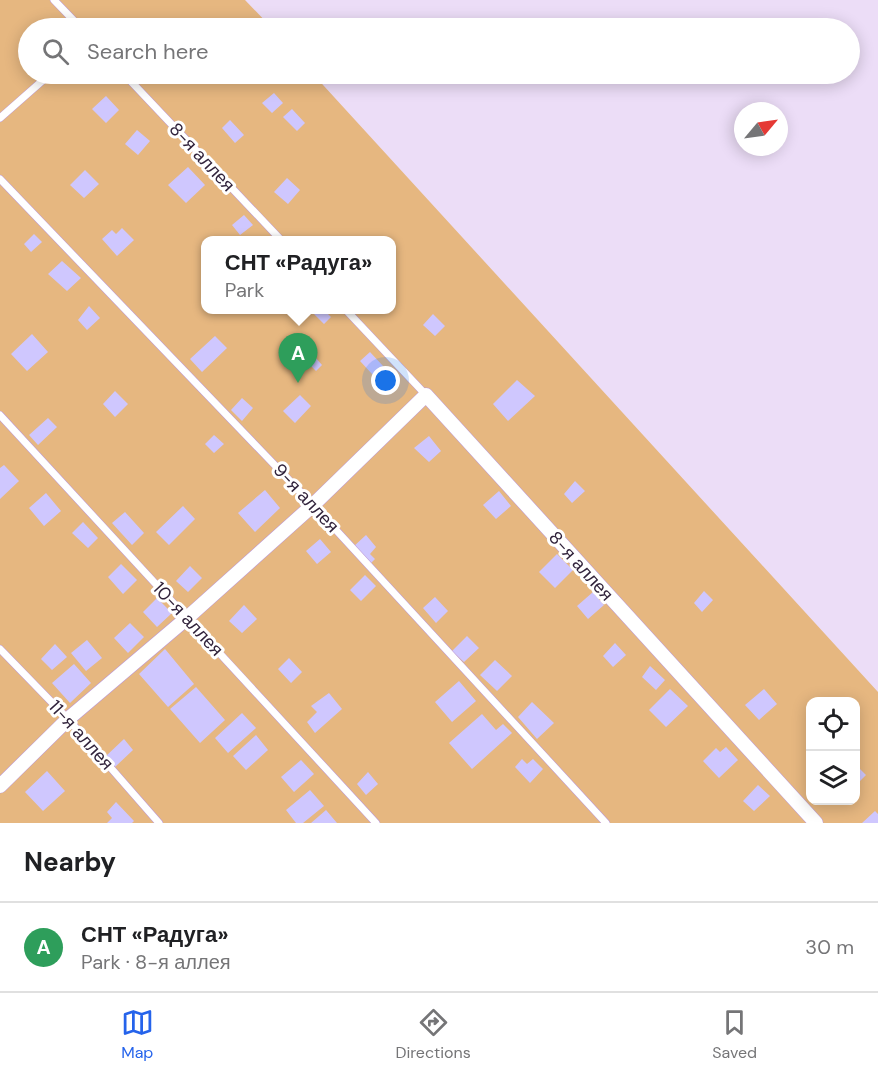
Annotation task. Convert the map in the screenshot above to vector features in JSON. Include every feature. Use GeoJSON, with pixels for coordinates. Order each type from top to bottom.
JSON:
{"type":"FeatureCollection","features":[{"type":"Feature","properties":{"kind":"street"},"geometry":{"type":"LineString","coordinates":[[0,786],[68,719],[187,618],[313,505],[426,395]]}},
{"type":"Feature","properties":{"kind":"street","name":"8-я аллея"},"geometry":{"type":"LineString","coordinates":[[426,395],[816,823]]}},
{"type":"Feature","properties":{"kind":"lane"},"geometry":{"type":"LineString","coordinates":[[54,0],[71,18]]}},
{"type":"Feature","properties":{"kind":"lane"},"geometry":{"type":"LineString","coordinates":[[0,118],[39,84]]}},
{"type":"Feature","properties":{"kind":"lane","name":"8-я аллея"},"geometry":{"type":"LineString","coordinates":[[133,84],[277,236]]}},
{"type":"Feature","properties":{"kind":"lane","name":"9-я аллея"},"geometry":{"type":"LineString","coordinates":[[0,178],[313,505],[606,823]]}},
{"type":"Feature","properties":{"kind":"lane","name":"8-я аллея"},"geometry":{"type":"LineString","coordinates":[[351,314],[426,395]]}},
{"type":"Feature","properties":{"kind":"lane","name":"10-я аллея"},"geometry":{"type":"LineString","coordinates":[[0,414],[376,823]]}},
{"type":"Feature","properties":{"kind":"lane","name":"11-я аллея"},"geometry":{"type":"LineString","coordinates":[[0,649],[68,719],[159,823]]}},
{"type":"Feature","properties":{"kind":"shaded area"},"geometry":{"type":"Polygon","coordinates":[[[0,0],[245,0],[262,18],[18,18],[18,84],[322,84],[878,692],[878,823],[0,823],[0,0]]]}},
{"type":"Feature","properties":{"kind":"building"},"geometry":{"type":"Polygon","coordinates":[[[274,93],[283,103],[272,113],[262,103],[274,93]]]}},
{"type":"Feature","properties":{"kind":"building"},"geometry":{"type":"Polygon","coordinates":[[[106,96],[119,110],[106,123],[92,109],[106,96]]]}},
{"type":"Feature","properties":{"kind":"building"},"geometry":{"type":"Polygon","coordinates":[[[292,109],[305,123],[297,131],[283,117],[292,109]]]}},
{"type":"Feature","properties":{"kind":"building"},"geometry":{"type":"Polygon","coordinates":[[[230,120],[244,135],[235,143],[222,128],[230,120]]]}},
{"type":"Feature","properties":{"kind":"building"},"geometry":{"type":"Polygon","coordinates":[[[137,130],[150,141],[138,155],[125,144],[137,130]]]}},
{"type":"Feature","properties":{"kind":"building"},"geometry":{"type":"Polygon","coordinates":[[[188,167],[205,185],[186,203],[168,185],[188,167]]]}},
{"type":"Feature","properties":{"kind":"building"},"geometry":{"type":"Polygon","coordinates":[[[85,170],[99,184],[84,198],[70,185],[85,170]]]}},
{"type":"Feature","properties":{"kind":"building"},"geometry":{"type":"Polygon","coordinates":[[[287,178],[300,190],[288,204],[274,192],[287,178]]]}},
{"type":"Feature","properties":{"kind":"building"},"geometry":{"type":"Polygon","coordinates":[[[244,215],[253,225],[240,235],[232,225],[244,215]]]}},
{"type":"Feature","properties":{"kind":"building"},"geometry":{"type":"Polygon","coordinates":[[[122,228],[134,240],[117,256],[102,239],[112,230],[116,234],[122,228]]]}},
{"type":"Feature","properties":{"kind":"building"},"geometry":{"type":"Polygon","coordinates":[[[34,234],[42,242],[31,252],[24,244],[34,234]]]}},
{"type":"Feature","properties":{"kind":"building"},"geometry":{"type":"Polygon","coordinates":[[[62,261],[81,278],[67,291],[48,274],[62,261]]]}},
{"type":"Feature","properties":{"kind":"building"},"geometry":{"type":"Polygon","coordinates":[[[89,306],[100,318],[87,330],[78,320],[89,306]]]}},
{"type":"Feature","properties":{"kind":"building"},"geometry":{"type":"Polygon","coordinates":[[[314,314],[328,314],[331,317],[324,324],[314,314]]]}},
{"type":"Feature","properties":{"kind":"building"},"geometry":{"type":"Polygon","coordinates":[[[433,314],[445,326],[435,336],[423,325],[433,314]]]}},
{"type":"Feature","properties":{"kind":"building"},"geometry":{"type":"Polygon","coordinates":[[[32,334],[48,352],[27,371],[11,354],[32,334]]]}},
{"type":"Feature","properties":{"kind":"building"},"geometry":{"type":"Polygon","coordinates":[[[215,336],[227,348],[202,372],[190,359],[215,336]]]}},
{"type":"Feature","properties":{"kind":"building"},"geometry":{"type":"Polygon","coordinates":[[[370,352],[383,366],[373,375],[360,361],[370,352]]]}},
{"type":"Feature","properties":{"kind":"building"},"geometry":{"type":"Polygon","coordinates":[[[315,357],[322,365],[316,371],[308,363],[315,357]]]}},
{"type":"Feature","properties":{"kind":"building"},"geometry":{"type":"Polygon","coordinates":[[[517,380],[535,396],[508,421],[493,404],[517,380]]]}},
{"type":"Feature","properties":{"kind":"building"},"geometry":{"type":"Polygon","coordinates":[[[115,391],[128,404],[115,417],[103,404],[115,391]]]}},
{"type":"Feature","properties":{"kind":"building"},"geometry":{"type":"Polygon","coordinates":[[[300,395],[311,406],[295,423],[283,411],[300,395]]]}},
{"type":"Feature","properties":{"kind":"building"},"geometry":{"type":"Polygon","coordinates":[[[242,398],[253,408],[242,421],[231,410],[242,398]]]}},
{"type":"Feature","properties":{"kind":"building"},"geometry":{"type":"Polygon","coordinates":[[[48,418],[57,427],[38,445],[29,435],[48,418]]]}},
{"type":"Feature","properties":{"kind":"building"},"geometry":{"type":"Polygon","coordinates":[[[214,435],[224,444],[214,453],[205,444],[214,435]]]}},
{"type":"Feature","properties":{"kind":"building"},"geometry":{"type":"Polygon","coordinates":[[[429,436],[441,451],[429,462],[414,448],[429,436]]]}},
{"type":"Feature","properties":{"kind":"building"},"geometry":{"type":"Polygon","coordinates":[[[4,465],[19,481],[0,499],[0,468],[4,465]]]}},
{"type":"Feature","properties":{"kind":"building"},"geometry":{"type":"Polygon","coordinates":[[[575,481],[585,491],[572,503],[564,494],[575,481]]]}},
{"type":"Feature","properties":{"kind":"building"},"geometry":{"type":"Polygon","coordinates":[[[265,490],[280,508],[255,532],[238,513],[265,490]]]}},
{"type":"Feature","properties":{"kind":"building"},"geometry":{"type":"Polygon","coordinates":[[[499,491],[511,506],[496,519],[483,505],[499,491]]]}},
{"type":"Feature","properties":{"kind":"building"},"geometry":{"type":"Polygon","coordinates":[[[46,493],[61,511],[44,526],[29,508],[46,493]]]}},
{"type":"Feature","properties":{"kind":"building"},"geometry":{"type":"Polygon","coordinates":[[[183,506],[195,519],[169,545],[156,532],[183,506]]]}},
{"type":"Feature","properties":{"kind":"building"},"geometry":{"type":"Polygon","coordinates":[[[125,512],[144,533],[132,545],[112,523],[125,512]]]}},
{"type":"Feature","properties":{"kind":"building"},"geometry":{"type":"Polygon","coordinates":[[[83,522],[98,538],[88,548],[72,533],[83,522]]]}},
{"type":"Feature","properties":{"kind":"building"},"geometry":{"type":"Polygon","coordinates":[[[366,535],[376,547],[370,554],[375,559],[370,564],[353,547],[366,535]]]}},
{"type":"Feature","properties":{"kind":"building"},"geometry":{"type":"Polygon","coordinates":[[[320,539],[331,552],[317,564],[306,551],[320,539]]]}},
{"type":"Feature","properties":{"kind":"building"},"geometry":{"type":"Polygon","coordinates":[[[557,554],[573,570],[555,588],[539,572],[557,554]]]}},
{"type":"Feature","properties":{"kind":"building"},"geometry":{"type":"Polygon","coordinates":[[[121,564],[137,580],[123,594],[108,577],[121,564]]]}},
{"type":"Feature","properties":{"kind":"building"},"geometry":{"type":"Polygon","coordinates":[[[190,566],[202,578],[188,592],[176,581],[190,566]]]}},
{"type":"Feature","properties":{"kind":"building"},"geometry":{"type":"Polygon","coordinates":[[[365,575],[376,586],[361,601],[350,590],[365,575]]]}},
{"type":"Feature","properties":{"kind":"building"},"geometry":{"type":"Polygon","coordinates":[[[704,591],[713,600],[702,612],[694,603],[704,591]]]}},
{"type":"Feature","properties":{"kind":"building"},"geometry":{"type":"Polygon","coordinates":[[[593,592],[604,605],[588,619],[577,606],[593,592]]]}},
{"type":"Feature","properties":{"kind":"building"},"geometry":{"type":"Polygon","coordinates":[[[435,597],[448,611],[436,623],[423,608],[435,597]]]}},
{"type":"Feature","properties":{"kind":"building"},"geometry":{"type":"Polygon","coordinates":[[[157,598],[172,613],[157,627],[143,612],[157,598]]]}},
{"type":"Feature","properties":{"kind":"building"},"geometry":{"type":"Polygon","coordinates":[[[244,605],[257,619],[242,633],[229,621],[244,605]]]}},
{"type":"Feature","properties":{"kind":"building"},"geometry":{"type":"Polygon","coordinates":[[[130,623],[144,637],[128,653],[114,638],[130,623]]]}},
{"type":"Feature","properties":{"kind":"building"},"geometry":{"type":"Polygon","coordinates":[[[467,636],[479,648],[464,662],[452,651],[467,636]]]}},
{"type":"Feature","properties":{"kind":"building"},"geometry":{"type":"Polygon","coordinates":[[[87,640],[102,658],[86,671],[71,653],[87,640]]]}},
{"type":"Feature","properties":{"kind":"building"},"geometry":{"type":"Polygon","coordinates":[[[615,643],[626,655],[613,667],[603,656],[615,643]]]}},
{"type":"Feature","properties":{"kind":"building"},"geometry":{"type":"Polygon","coordinates":[[[55,644],[67,657],[52,670],[41,659],[55,644]]]}},
{"type":"Feature","properties":{"kind":"building"},"geometry":{"type":"Polygon","coordinates":[[[165,649],[194,684],[168,707],[139,674],[165,649]]]}},
{"type":"Feature","properties":{"kind":"building"},"geometry":{"type":"Polygon","coordinates":[[[289,658],[302,672],[291,683],[278,669],[289,658]]]}},
{"type":"Feature","properties":{"kind":"building"},"geometry":{"type":"Polygon","coordinates":[[[495,660],[512,676],[497,691],[480,675],[495,660]]]}},
{"type":"Feature","properties":{"kind":"building"},"geometry":{"type":"Polygon","coordinates":[[[74,664],[91,683],[70,703],[52,683],[74,664]]]}},
{"type":"Feature","properties":{"kind":"building"},"geometry":{"type":"Polygon","coordinates":[[[650,666],[665,680],[656,690],[642,677],[650,666]]]}},
{"type":"Feature","properties":{"kind":"building"},"geometry":{"type":"Polygon","coordinates":[[[459,681],[476,701],[452,722],[435,702],[459,681]]]}},
{"type":"Feature","properties":{"kind":"building"},"geometry":{"type":"Polygon","coordinates":[[[196,687],[225,720],[200,743],[170,709],[196,687]]]}},
{"type":"Feature","properties":{"kind":"building"},"geometry":{"type":"Polygon","coordinates":[[[670,689],[688,706],[666,727],[649,710],[670,689]]]}},
{"type":"Feature","properties":{"kind":"building"},"geometry":{"type":"Polygon","coordinates":[[[764,689],[777,704],[759,720],[745,705],[764,689]]]}},
{"type":"Feature","properties":{"kind":"building"},"geometry":{"type":"Polygon","coordinates":[[[329,693],[342,709],[315,733],[307,722],[317,712],[311,706],[329,693]]]}},
{"type":"Feature","properties":{"kind":"building"},"geometry":{"type":"Polygon","coordinates":[[[532,702],[554,723],[537,739],[518,717],[532,702]]]}},
{"type":"Feature","properties":{"kind":"building"},"geometry":{"type":"Polygon","coordinates":[[[242,713],[256,728],[228,753],[215,738],[242,713]]]}},
{"type":"Feature","properties":{"kind":"building"},"geometry":{"type":"Polygon","coordinates":[[[482,714],[496,730],[503,724],[512,733],[472,769],[449,743],[482,714]]]}},
{"type":"Feature","properties":{"kind":"building"},"geometry":{"type":"Polygon","coordinates":[[[256,735],[268,750],[246,770],[233,756],[256,735]]]}},
{"type":"Feature","properties":{"kind":"building"},"geometry":{"type":"Polygon","coordinates":[[[124,739],[133,750],[115,767],[106,756],[124,739]]]}},
{"type":"Feature","properties":{"kind":"building"},"geometry":{"type":"Polygon","coordinates":[[[726,747],[738,760],[719,778],[703,761],[716,748],[720,752],[726,747]]]}},
{"type":"Feature","properties":{"kind":"building"},"geometry":{"type":"Polygon","coordinates":[[[522,759],[527,764],[533,759],[543,769],[530,783],[515,767],[522,759]]]}},
{"type":"Feature","properties":{"kind":"building"},"geometry":{"type":"Polygon","coordinates":[[[301,760],[314,774],[294,792],[281,777],[301,760]]]}},
{"type":"Feature","properties":{"kind":"building"},"geometry":{"type":"Polygon","coordinates":[[[860,769],[866,775],[860,781],[860,769]]]}},
{"type":"Feature","properties":{"kind":"building"},"geometry":{"type":"Polygon","coordinates":[[[47,771],[65,791],[43,811],[25,792],[47,771]]]}},
{"type":"Feature","properties":{"kind":"building"},"geometry":{"type":"Polygon","coordinates":[[[368,772],[378,784],[366,795],[357,784],[368,772]]]}},
{"type":"Feature","properties":{"kind":"building"},"geometry":{"type":"Polygon","coordinates":[[[758,785],[770,796],[754,811],[743,801],[758,785]]]}},
{"type":"Feature","properties":{"kind":"building"},"geometry":{"type":"Polygon","coordinates":[[[310,790],[324,806],[303,823],[296,823],[286,810],[310,790]]]}},
{"type":"Feature","properties":{"kind":"building"},"geometry":{"type":"Polygon","coordinates":[[[116,802],[134,821],[132,823],[107,823],[112,818],[107,812],[116,802]]]}},
{"type":"Feature","properties":{"kind":"building"},"geometry":{"type":"Polygon","coordinates":[[[326,810],[337,823],[311,823],[326,810]]]}},
{"type":"Feature","properties":{"kind":"building"},"geometry":{"type":"Polygon","coordinates":[[[875,811],[878,814],[878,823],[862,823],[875,811]]]}},
{"type":"Feature","properties":{"kind":"place","name":"СНТ «Радуга»"},"geometry":{"type":"Point","coordinates":[298,383]}}]}
